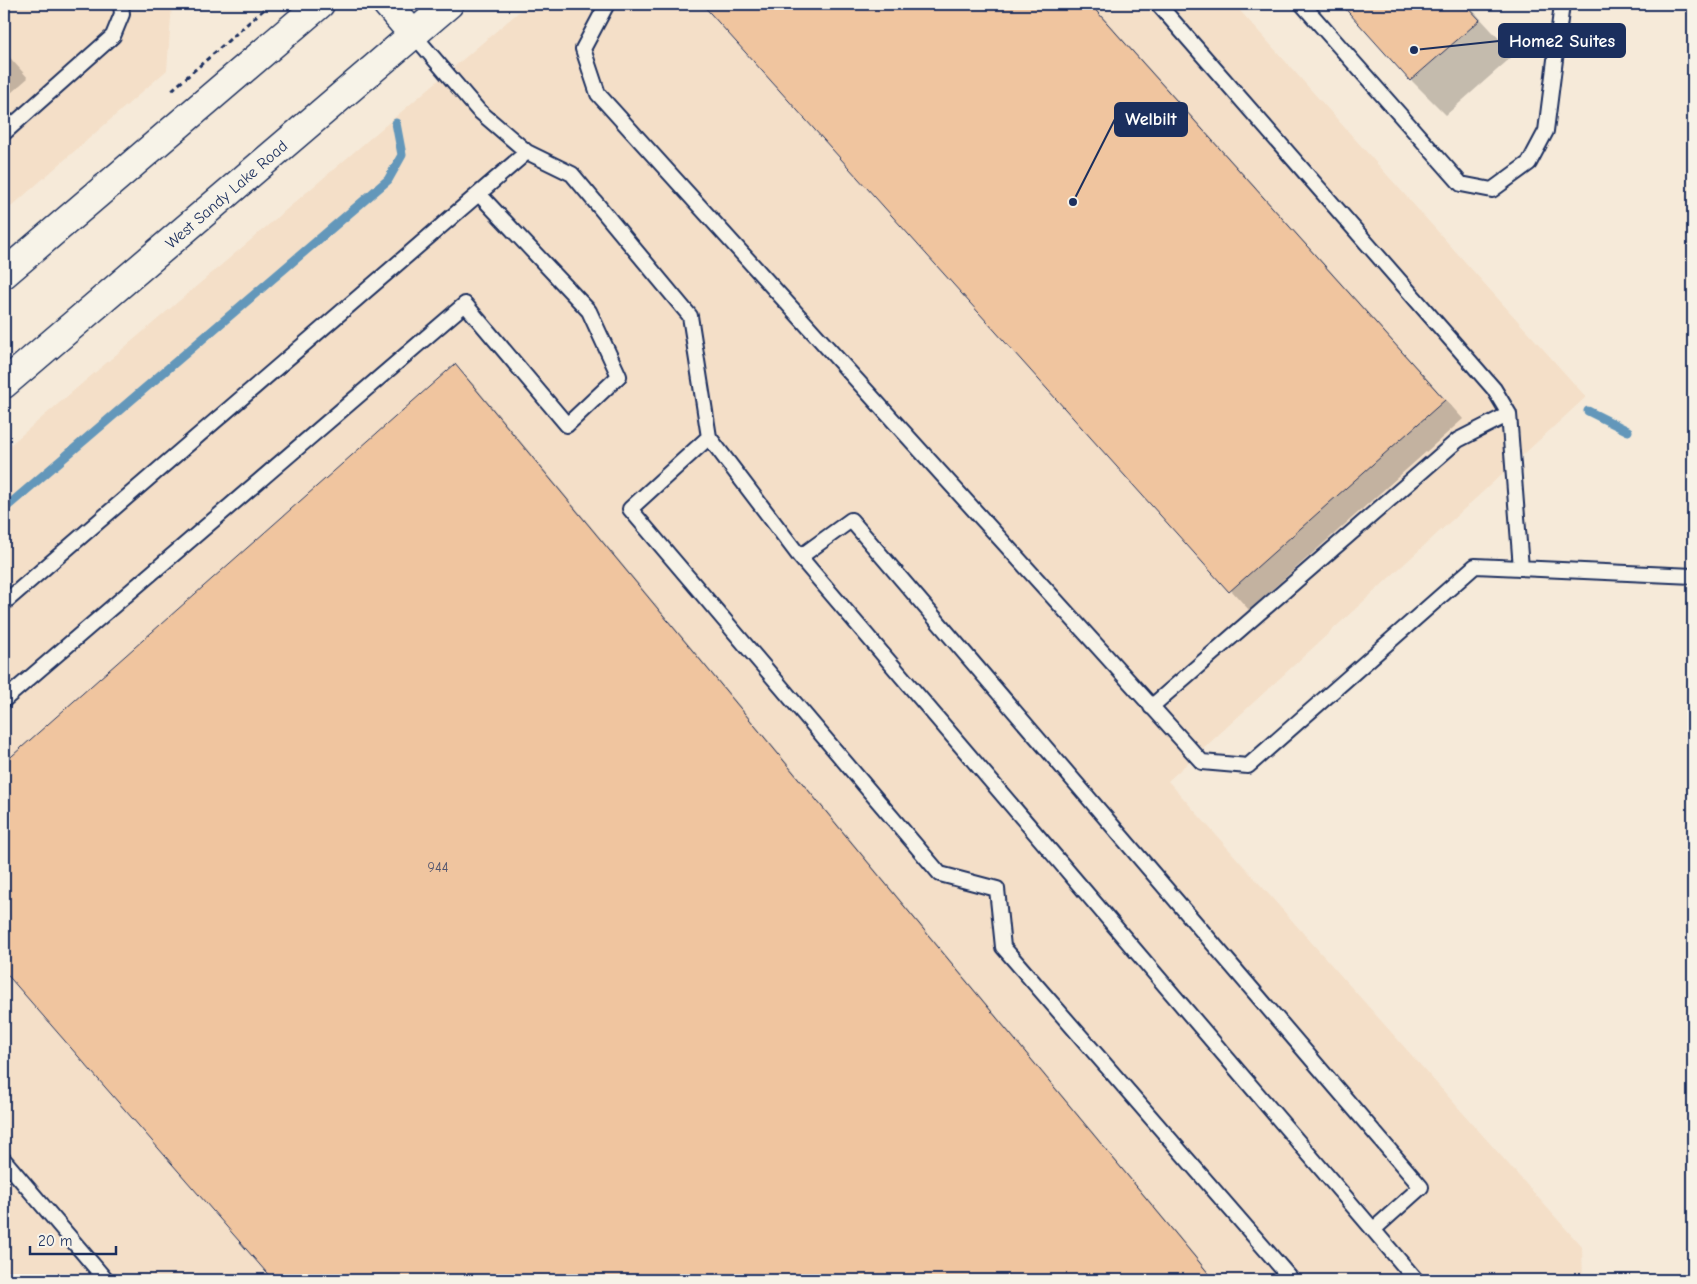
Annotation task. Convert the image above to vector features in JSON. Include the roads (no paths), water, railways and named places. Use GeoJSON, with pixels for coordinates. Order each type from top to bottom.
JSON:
{"type":"FeatureCollection","features":[{"type":"Feature","properties":{"kind":"main road"},"geometry":{"type":"LineString","coordinates":[[4,274],[320,4]]}},
{"type":"Feature","properties":{"kind":"main road"},"geometry":{"type":"LineString","coordinates":[[387,4],[413,34]]}},
{"type":"Feature","properties":{"kind":"main road","name":"West Sandy Lake Road"},"geometry":{"type":"LineString","coordinates":[[4,384],[449,4]]}},
{"type":"Feature","properties":{"kind":"lane"},"geometry":{"type":"LineString","coordinates":[[4,133],[114,36],[122,14],[121,4]]}},
{"type":"Feature","properties":{"kind":"lane"},"geometry":{"type":"LineString","coordinates":[[607,4],[583,49],[598,94],[1202,762],[1248,766],[1475,566],[1693,576]]}},
{"type":"Feature","properties":{"kind":"lane"},"geometry":{"type":"LineString","coordinates":[[1158,4],[1488,381],[1509,414],[1521,568]]}},
{"type":"Feature","properties":{"kind":"lane"},"geometry":{"type":"LineString","coordinates":[[1302,4],[1461,184],[1492,190],[1529,163],[1546,131],[1562,4]]}},
{"type":"Feature","properties":{"kind":"lane"},"geometry":{"type":"LineString","coordinates":[[413,34],[478,110],[527,152],[572,174],[690,316],[709,437],[800,557],[1416,1280]]}},
{"type":"Feature","properties":{"kind":"lane"},"geometry":{"type":"LineString","coordinates":[[4,603],[527,152]]}},
{"type":"Feature","properties":{"kind":"lane"},"geometry":{"type":"LineString","coordinates":[[4,700],[465,304],[567,425],[619,376],[589,311],[479,194]]}},
{"type":"Feature","properties":{"kind":"lane"},"geometry":{"type":"LineString","coordinates":[[1151,707],[1458,440],[1509,414]]}},
{"type":"Feature","properties":{"kind":"lane"},"geometry":{"type":"LineString","coordinates":[[709,437],[630,509],[940,874],[997,889],[1003,947],[1292,1280]]}},
{"type":"Feature","properties":{"kind":"lane"},"geometry":{"type":"LineString","coordinates":[[800,557],[851,520],[1421,1187],[1374,1230]]}},
{"type":"Feature","properties":{"kind":"lane"},"geometry":{"type":"LineString","coordinates":[[4,1160],[106,1280]]}},
{"type":"Feature","properties":{"kind":"waterway"},"geometry":{"type":"LineString","coordinates":[[4,509],[388,180],[402,155],[396,123]]}},
{"type":"Feature","properties":{"kind":"waterway"},"geometry":{"type":"LineString","coordinates":[[1588,411],[1628,431]]}},
{"type":"Feature","properties":{"kind":"place","name":"Home2 Suites"},"geometry":{"type":"Point","coordinates":[1414,50]}},
{"type":"Feature","properties":{"kind":"place","name":"Welbilt"},"geometry":{"type":"Point","coordinates":[1073,202]}}]}
